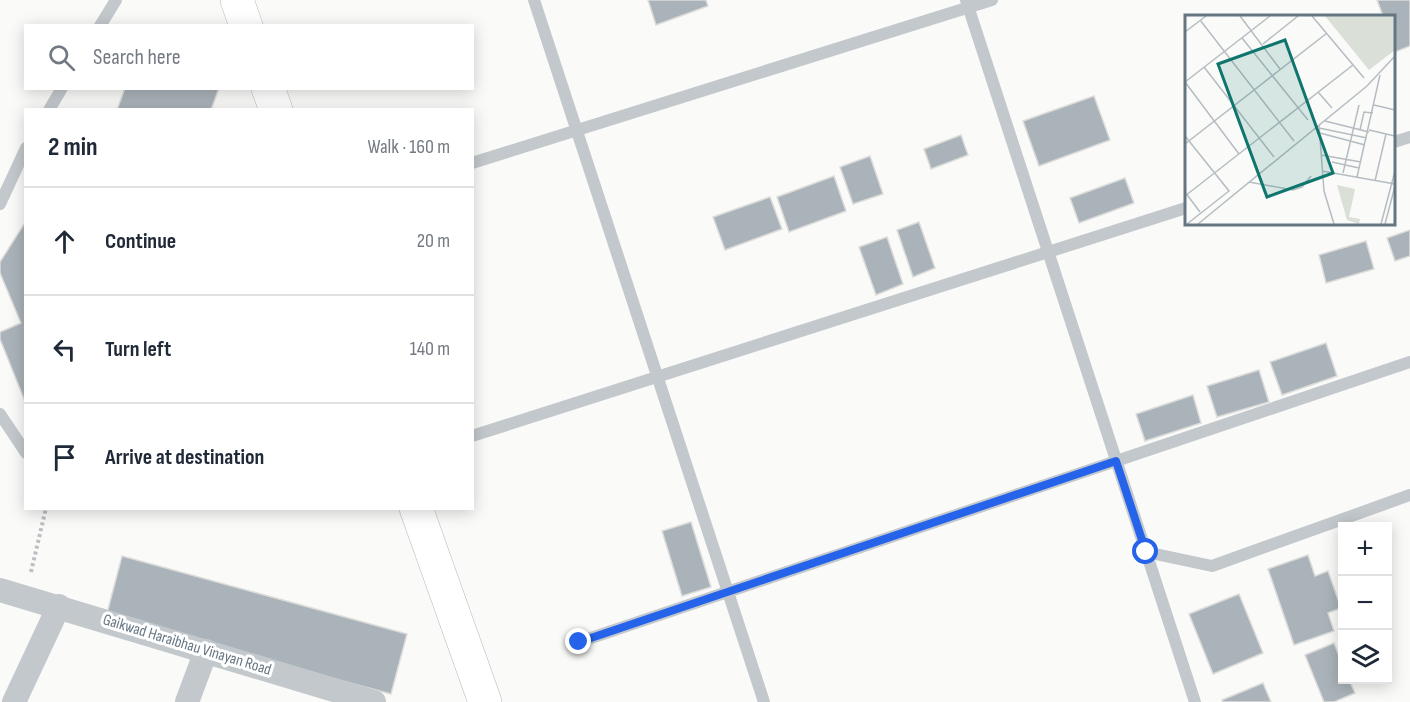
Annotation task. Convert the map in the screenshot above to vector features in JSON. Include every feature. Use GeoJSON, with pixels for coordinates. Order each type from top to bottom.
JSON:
{"type":"FeatureCollection","features":[{"type":"Feature","properties":{"kind":"street"},"geometry":{"type":"LineString","coordinates":[[237,0],[245,24]]}},
{"type":"Feature","properties":{"kind":"street"},"geometry":{"type":"LineString","coordinates":[[269,90],[275,108]]}},
{"type":"Feature","properties":{"kind":"street"},"geometry":{"type":"LineString","coordinates":[[417,510],[485,702]]}},
{"type":"Feature","properties":{"kind":"street","name":"Gaikwad Haraibhau Vinayan Road"},"geometry":{"type":"LineString","coordinates":[[0,590],[374,702]]}},
{"type":"Feature","properties":{"kind":"street"},"geometry":{"type":"LineString","coordinates":[[14,702],[58,606]]}},
{"type":"Feature","properties":{"kind":"street"},"geometry":{"type":"LineString","coordinates":[[187,702],[206,651]]}},
{"type":"Feature","properties":{"kind":"lane"},"geometry":{"type":"LineString","coordinates":[[101,24],[116,0]]}},
{"type":"Feature","properties":{"kind":"lane"},"geometry":{"type":"LineString","coordinates":[[534,0],[764,702]]}},
{"type":"Feature","properties":{"kind":"lane"},"geometry":{"type":"LineString","coordinates":[[474,162],[967,4],[992,0]]}},
{"type":"Feature","properties":{"kind":"lane"},"geometry":{"type":"LineString","coordinates":[[967,4],[1195,702]]}},
{"type":"Feature","properties":{"kind":"lane"},"geometry":{"type":"LineString","coordinates":[[50,108],[61,90]]}},
{"type":"Feature","properties":{"kind":"lane"},"geometry":{"type":"LineString","coordinates":[[1395,142],[1410,137]]}},
{"type":"Feature","properties":{"kind":"lane"},"geometry":{"type":"LineString","coordinates":[[0,204],[24,152]]}},
{"type":"Feature","properties":{"kind":"lane"},"geometry":{"type":"LineString","coordinates":[[474,435],[1185,208]]}},
{"type":"Feature","properties":{"kind":"lane"},"geometry":{"type":"LineString","coordinates":[[579,642],[1410,362]]}},
{"type":"Feature","properties":{"kind":"lane"},"geometry":{"type":"LineString","coordinates":[[0,414],[24,450]]}},
{"type":"Feature","properties":{"kind":"lane"},"geometry":{"type":"LineString","coordinates":[[1146,552],[1212,566],[1410,495]]}},
{"type":"Feature","properties":{"kind":"path"},"geometry":{"type":"LineString","coordinates":[[26,597],[46,510]]}},
{"type":"Feature","properties":{"kind":"building"},"geometry":{"type":"Polygon","coordinates":[[[648,0],[706,0],[708,6],[656,25],[648,0]]]}},
{"type":"Feature","properties":{"kind":"building"},"geometry":{"type":"Polygon","coordinates":[[[1377,0],[1410,0],[1410,46],[1395,52],[1395,15],[1383,15],[1377,0]]]}},
{"type":"Feature","properties":{"kind":"building"},"geometry":{"type":"Polygon","coordinates":[[[124,90],[218,90],[212,108],[118,108],[124,90]]]}},
{"type":"Feature","properties":{"kind":"building"},"geometry":{"type":"Polygon","coordinates":[[[1094,96],[1110,140],[1039,166],[1023,121],[1094,96]]]}},
{"type":"Feature","properties":{"kind":"building"},"geometry":{"type":"Polygon","coordinates":[[[961,135],[968,155],[931,169],[924,149],[961,135]]]}},
{"type":"Feature","properties":{"kind":"building"},"geometry":{"type":"Polygon","coordinates":[[[870,156],[883,194],[853,204],[840,167],[870,156]]]}},
{"type":"Feature","properties":{"kind":"building"},"geometry":{"type":"Polygon","coordinates":[[[834,176],[846,211],[789,232],[777,197],[834,176]]]}},
{"type":"Feature","properties":{"kind":"building"},"geometry":{"type":"Polygon","coordinates":[[[1125,178],[1134,203],[1079,223],[1070,198],[1125,178]]]}},
{"type":"Feature","properties":{"kind":"building"},"geometry":{"type":"Polygon","coordinates":[[[770,197],[782,229],[725,250],[713,217],[770,197]]]}},
{"type":"Feature","properties":{"kind":"building"},"geometry":{"type":"Polygon","coordinates":[[[919,222],[935,268],[913,277],[897,230],[919,222]]]}},
{"type":"Feature","properties":{"kind":"building"},"geometry":{"type":"Polygon","coordinates":[[[24,224],[24,399],[0,339],[0,332],[21,323],[0,273],[0,262],[24,224]]]}},
{"type":"Feature","properties":{"kind":"building"},"geometry":{"type":"Polygon","coordinates":[[[1410,230],[1410,256],[1395,261],[1387,238],[1410,230]]]}},
{"type":"Feature","properties":{"kind":"building"},"geometry":{"type":"Polygon","coordinates":[[[887,237],[903,284],[876,295],[859,247],[887,237]]]}},
{"type":"Feature","properties":{"kind":"building"},"geometry":{"type":"Polygon","coordinates":[[[1366,241],[1374,269],[1326,283],[1319,255],[1366,241]]]}},
{"type":"Feature","properties":{"kind":"building"},"geometry":{"type":"Polygon","coordinates":[[[1326,343],[1337,376],[1282,395],[1270,362],[1326,343]]]}},
{"type":"Feature","properties":{"kind":"building"},"geometry":{"type":"Polygon","coordinates":[[[1259,370],[1269,402],[1217,417],[1207,386],[1259,370]]]}},
{"type":"Feature","properties":{"kind":"building"},"geometry":{"type":"Polygon","coordinates":[[[1193,395],[1201,423],[1145,441],[1136,414],[1193,395]]]}},
{"type":"Feature","properties":{"kind":"building"},"geometry":{"type":"Polygon","coordinates":[[[691,522],[711,587],[682,596],[662,531],[691,522]]]}},
{"type":"Feature","properties":{"kind":"building"},"geometry":{"type":"Polygon","coordinates":[[[1308,555],[1315,576],[1328,571],[1338,599],[1338,609],[1328,613],[1334,631],[1294,645],[1268,569],[1308,555]]]}},
{"type":"Feature","properties":{"kind":"building"},"geometry":{"type":"Polygon","coordinates":[[[122,556],[407,634],[391,694],[106,617],[122,556]]]}},
{"type":"Feature","properties":{"kind":"building"},"geometry":{"type":"Polygon","coordinates":[[[1239,594],[1263,653],[1213,674],[1189,614],[1239,594]]]}},
{"type":"Feature","properties":{"kind":"building"},"geometry":{"type":"Polygon","coordinates":[[[1334,643],[1338,654],[1338,684],[1351,684],[1355,693],[1334,702],[1324,702],[1305,655],[1334,643]]]}},
{"type":"Feature","properties":{"kind":"building"},"geometry":{"type":"Polygon","coordinates":[[[1263,683],[1271,702],[1223,702],[1222,700],[1263,683]]]}},
{"type":"Feature","properties":{"kind":"route"},"geometry":{"type":"LineString","coordinates":[[579,642],[1116,461],[1146,552]]}}]}
